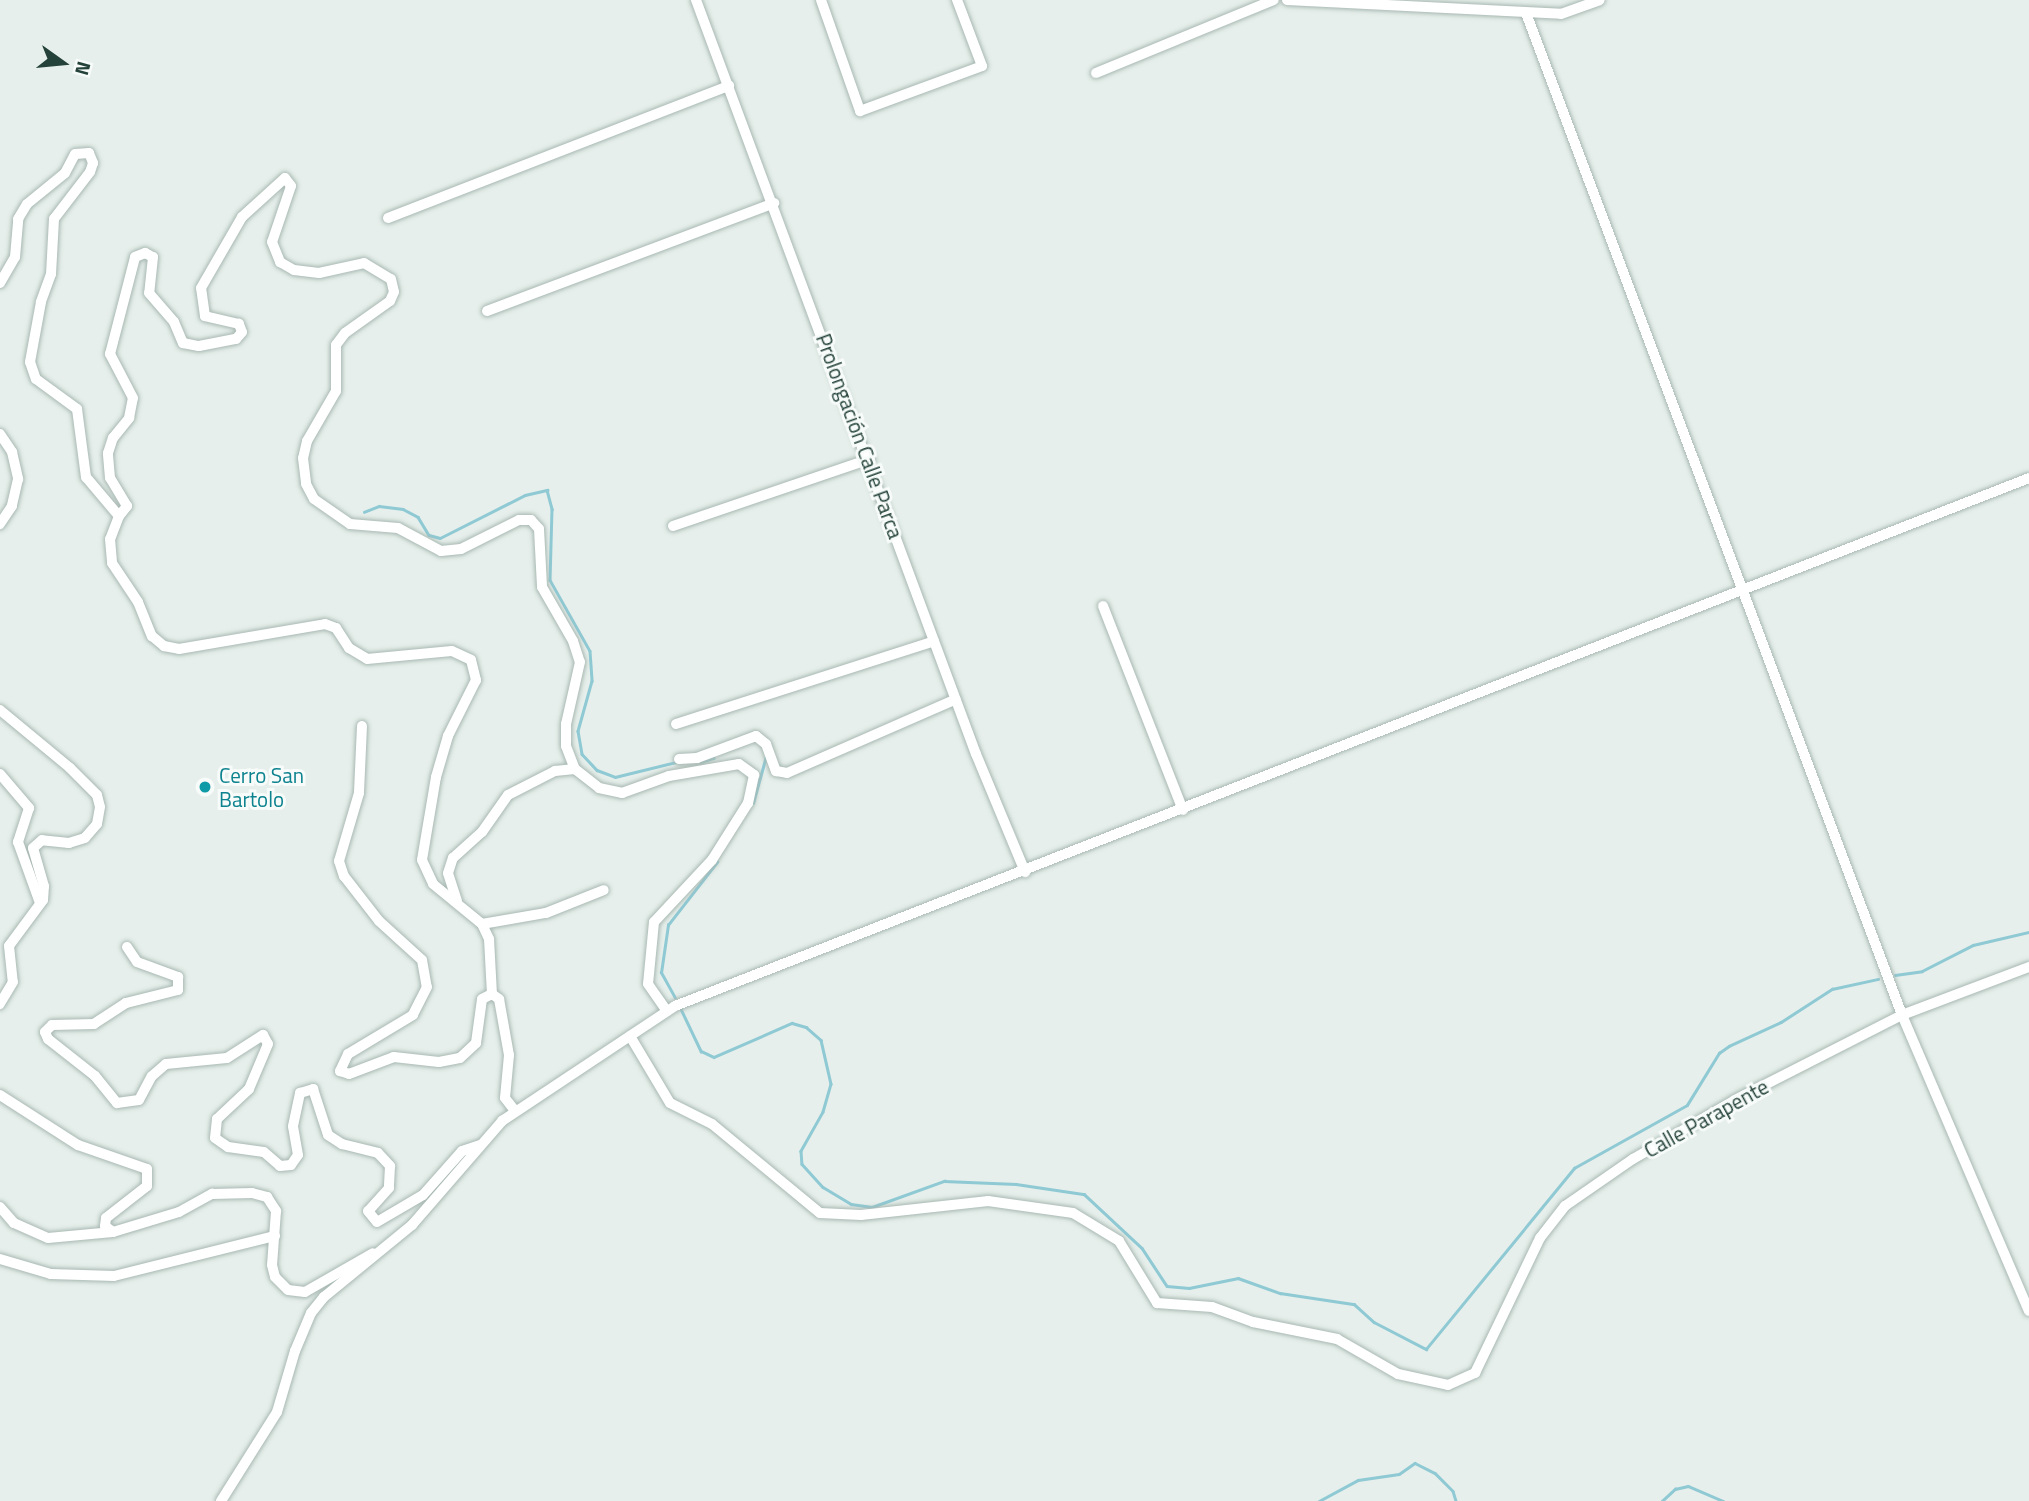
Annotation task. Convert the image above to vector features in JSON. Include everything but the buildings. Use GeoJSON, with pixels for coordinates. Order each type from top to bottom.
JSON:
{"type":"FeatureCollection","features":[{"type":"Feature","properties":{"kind":"street","name":"Prolongación Calle Parca"},"geometry":{"type":"LineString","coordinates":[[696,0],[870,459],[934,641],[1025,872]]}},
{"type":"Feature","properties":{"kind":"street"},"geometry":{"type":"LineString","coordinates":[[821,0],[860,111],[982,66],[957,0]]}},
{"type":"Feature","properties":{"kind":"street"},"geometry":{"type":"LineString","coordinates":[[1096,73],[1274,0]]}},
{"type":"Feature","properties":{"kind":"street"},"geometry":{"type":"LineString","coordinates":[[1287,0],[1526,13],[1573,12],[1600,0]]}},
{"type":"Feature","properties":{"kind":"street"},"geometry":{"type":"LineString","coordinates":[[1526,13],[1740,594],[1902,1015],[2029,1311]]}},
{"type":"Feature","properties":{"kind":"street"},"geometry":{"type":"LineString","coordinates":[[388,218],[729,86]]}},
{"type":"Feature","properties":{"kind":"street"},"geometry":{"type":"LineString","coordinates":[[0,283],[15,257],[18,219],[27,204],[65,173],[75,154],[89,153],[93,159],[90,172],[54,219],[51,274],[30,362],[41,384],[77,409],[86,477],[119,516]]}},
{"type":"Feature","properties":{"kind":"street"},"geometry":{"type":"LineString","coordinates":[[492,994],[489,939],[482,924],[429,878],[422,853],[448,736],[476,680],[471,660],[452,651],[367,659],[349,648],[336,628],[325,624],[179,649],[164,646],[152,636],[138,602],[112,563],[110,539],[119,516],[127,506],[110,478],[108,453],[113,438],[129,418],[133,398],[110,354],[130,266],[139,254],[153,257],[149,293],[174,322],[183,343],[199,346],[236,339],[242,332],[239,324],[205,316],[201,289],[242,217],[279,179],[287,178],[291,186],[272,242],[280,262],[294,270],[319,273],[369,263],[388,275],[395,288],[390,301],[345,333],[337,345],[336,391],[307,441],[303,458],[310,492],[344,522],[398,528],[441,551],[461,549],[523,519],[535,522],[542,587],[576,647],[580,662],[566,724],[569,757],[575,769],[599,788],[622,793],[676,774],[739,764],[752,771],[748,803],[712,860],[654,922],[648,984],[667,1011]]}},
{"type":"Feature","properties":{"kind":"street"},"geometry":{"type":"LineString","coordinates":[[486,311],[774,203]]}},
{"type":"Feature","properties":{"kind":"street"},"geometry":{"type":"LineString","coordinates":[[0,434],[12,452],[18,480],[12,506],[0,524]]}},
{"type":"Feature","properties":{"kind":"street"},"geometry":{"type":"LineString","coordinates":[[673,526],[870,459]]}},
{"type":"Feature","properties":{"kind":"street"},"geometry":{"type":"LineString","coordinates":[[221,1501],[277,1412],[311,1313],[324,1297],[386,1248],[480,1145],[515,1111],[667,1011],[1740,594],[2029,478]]}},
{"type":"Feature","properties":{"kind":"street"},"geometry":{"type":"LineString","coordinates":[[1102,606],[1183,810]]}},
{"type":"Feature","properties":{"kind":"street"},"geometry":{"type":"LineString","coordinates":[[676,724],[934,641]]}},
{"type":"Feature","properties":{"kind":"street"},"geometry":{"type":"LineString","coordinates":[[679,759],[697,758],[756,736],[766,744],[776,771],[787,773],[956,699]]}},
{"type":"Feature","properties":{"kind":"street"},"geometry":{"type":"LineString","coordinates":[[0,710],[70,768],[99,801],[99,819],[85,838],[69,843],[42,841],[33,848],[44,886],[41,905],[9,946],[13,982],[0,1004]]}},
{"type":"Feature","properties":{"kind":"street"},"geometry":{"type":"LineString","coordinates":[[362,726],[359,793],[339,861],[344,876],[379,921],[422,960],[427,987],[413,1015],[348,1054],[340,1071],[349,1074],[394,1057],[439,1062],[460,1058],[476,1043],[482,999],[492,994]]}},
{"type":"Feature","properties":{"kind":"street"},"geometry":{"type":"LineString","coordinates":[[457,901],[448,873],[453,858],[482,832],[508,795],[555,771],[575,769]]}},
{"type":"Feature","properties":{"kind":"street"},"geometry":{"type":"LineString","coordinates":[[0,774],[29,808],[18,842],[41,905]]}},
{"type":"Feature","properties":{"kind":"street"},"geometry":{"type":"LineString","coordinates":[[482,924],[546,913],[604,890]]}},
{"type":"Feature","properties":{"kind":"street"},"geometry":{"type":"LineString","coordinates":[[127,947],[138,962],[178,977],[178,990],[126,1003],[94,1024],[52,1025],[45,1032],[117,1103],[139,1100],[152,1076],[166,1064],[227,1058],[257,1036],[265,1037],[268,1044],[249,1089],[217,1119],[215,1138],[228,1147],[264,1152],[281,1166],[292,1165],[298,1155],[293,1126],[300,1093],[313,1088],[328,1135],[342,1144],[378,1153],[390,1166],[388,1188],[368,1211],[377,1222],[402,1211],[462,1151],[480,1145]]}},
{"type":"Feature","properties":{"kind":"street","name":"Calle Parapente"},"geometry":{"type":"LineString","coordinates":[[630,1036],[670,1103],[712,1124],[820,1213],[861,1215],[960,1201],[1052,1207],[1085,1217],[1119,1241],[1157,1303],[1212,1307],[1253,1322],[1337,1339],[1398,1374],[1435,1385],[1460,1383],[1475,1373],[1540,1238],[1565,1206],[1699,1120],[1902,1015],[2029,967]]}},
{"type":"Feature","properties":{"kind":"street"},"geometry":{"type":"LineString","coordinates":[[492,994],[499,999],[509,1055],[505,1098],[515,1111]]}},
{"type":"Feature","properties":{"kind":"street"},"geometry":{"type":"LineString","coordinates":[[0,1095],[78,1145],[147,1169],[147,1186],[106,1218],[106,1226],[113,1232]]}},
{"type":"Feature","properties":{"kind":"street"},"geometry":{"type":"LineString","coordinates":[[0,1207],[14,1223],[48,1237],[113,1232],[228,1191],[257,1193],[270,1201],[276,1216],[275,1277],[288,1290],[299,1293],[386,1248]]}},
{"type":"Feature","properties":{"kind":"street"},"geometry":{"type":"LineString","coordinates":[[0,1259],[51,1274],[114,1276],[275,1236]]}},
{"type":"Feature","properties":{"kind":"waterway"},"geometry":{"type":"LineString","coordinates":[[364,512],[379,506],[403,509],[418,517],[429,535],[440,538],[525,495],[547,490],[552,509],[550,580],[590,651],[592,681],[578,731],[582,754],[597,770],[615,777],[676,762]]}},
{"type":"Feature","properties":{"kind":"waterway"},"geometry":{"type":"LineString","coordinates":[[753,803],[766,756]]}},
{"type":"Feature","properties":{"kind":"waterway"},"geometry":{"type":"LineString","coordinates":[[700,762],[713,758]]}},
{"type":"Feature","properties":{"kind":"waterway"},"geometry":{"type":"LineString","coordinates":[[675,998],[661,973],[668,925],[717,862]]}},
{"type":"Feature","properties":{"kind":"waterway"},"geometry":{"type":"LineString","coordinates":[[1895,975],[1922,971],[1973,945],[2029,932]]}},
{"type":"Feature","properties":{"kind":"waterway"},"geometry":{"type":"LineString","coordinates":[[681,1009],[701,1051],[714,1057],[792,1023],[806,1027],[821,1040],[831,1084],[823,1112],[801,1151],[802,1164],[823,1187],[851,1204],[872,1207],[944,1181],[1016,1184],[1084,1194],[1142,1248],[1167,1286],[1189,1288],[1238,1278],[1280,1293],[1354,1304],[1374,1322],[1426,1349],[1574,1168],[1687,1105],[1719,1053],[1729,1046],[1781,1022],[1832,989],[1878,979]]}},
{"type":"Feature","properties":{"kind":"waterway"},"geometry":{"type":"LineString","coordinates":[[1319,1501],[1358,1480],[1399,1474],[1415,1463],[1435,1473],[1453,1491],[1456,1501]]}},
{"type":"Feature","properties":{"kind":"waterway"},"geometry":{"type":"LineString","coordinates":[[1662,1501],[1675,1489],[1688,1486],[1723,1501]]}},
{"type":"Feature","properties":{"kind":"place","name":"Cerro San Bartolo"},"geometry":{"type":"Point","coordinates":[205,787]}}]}
